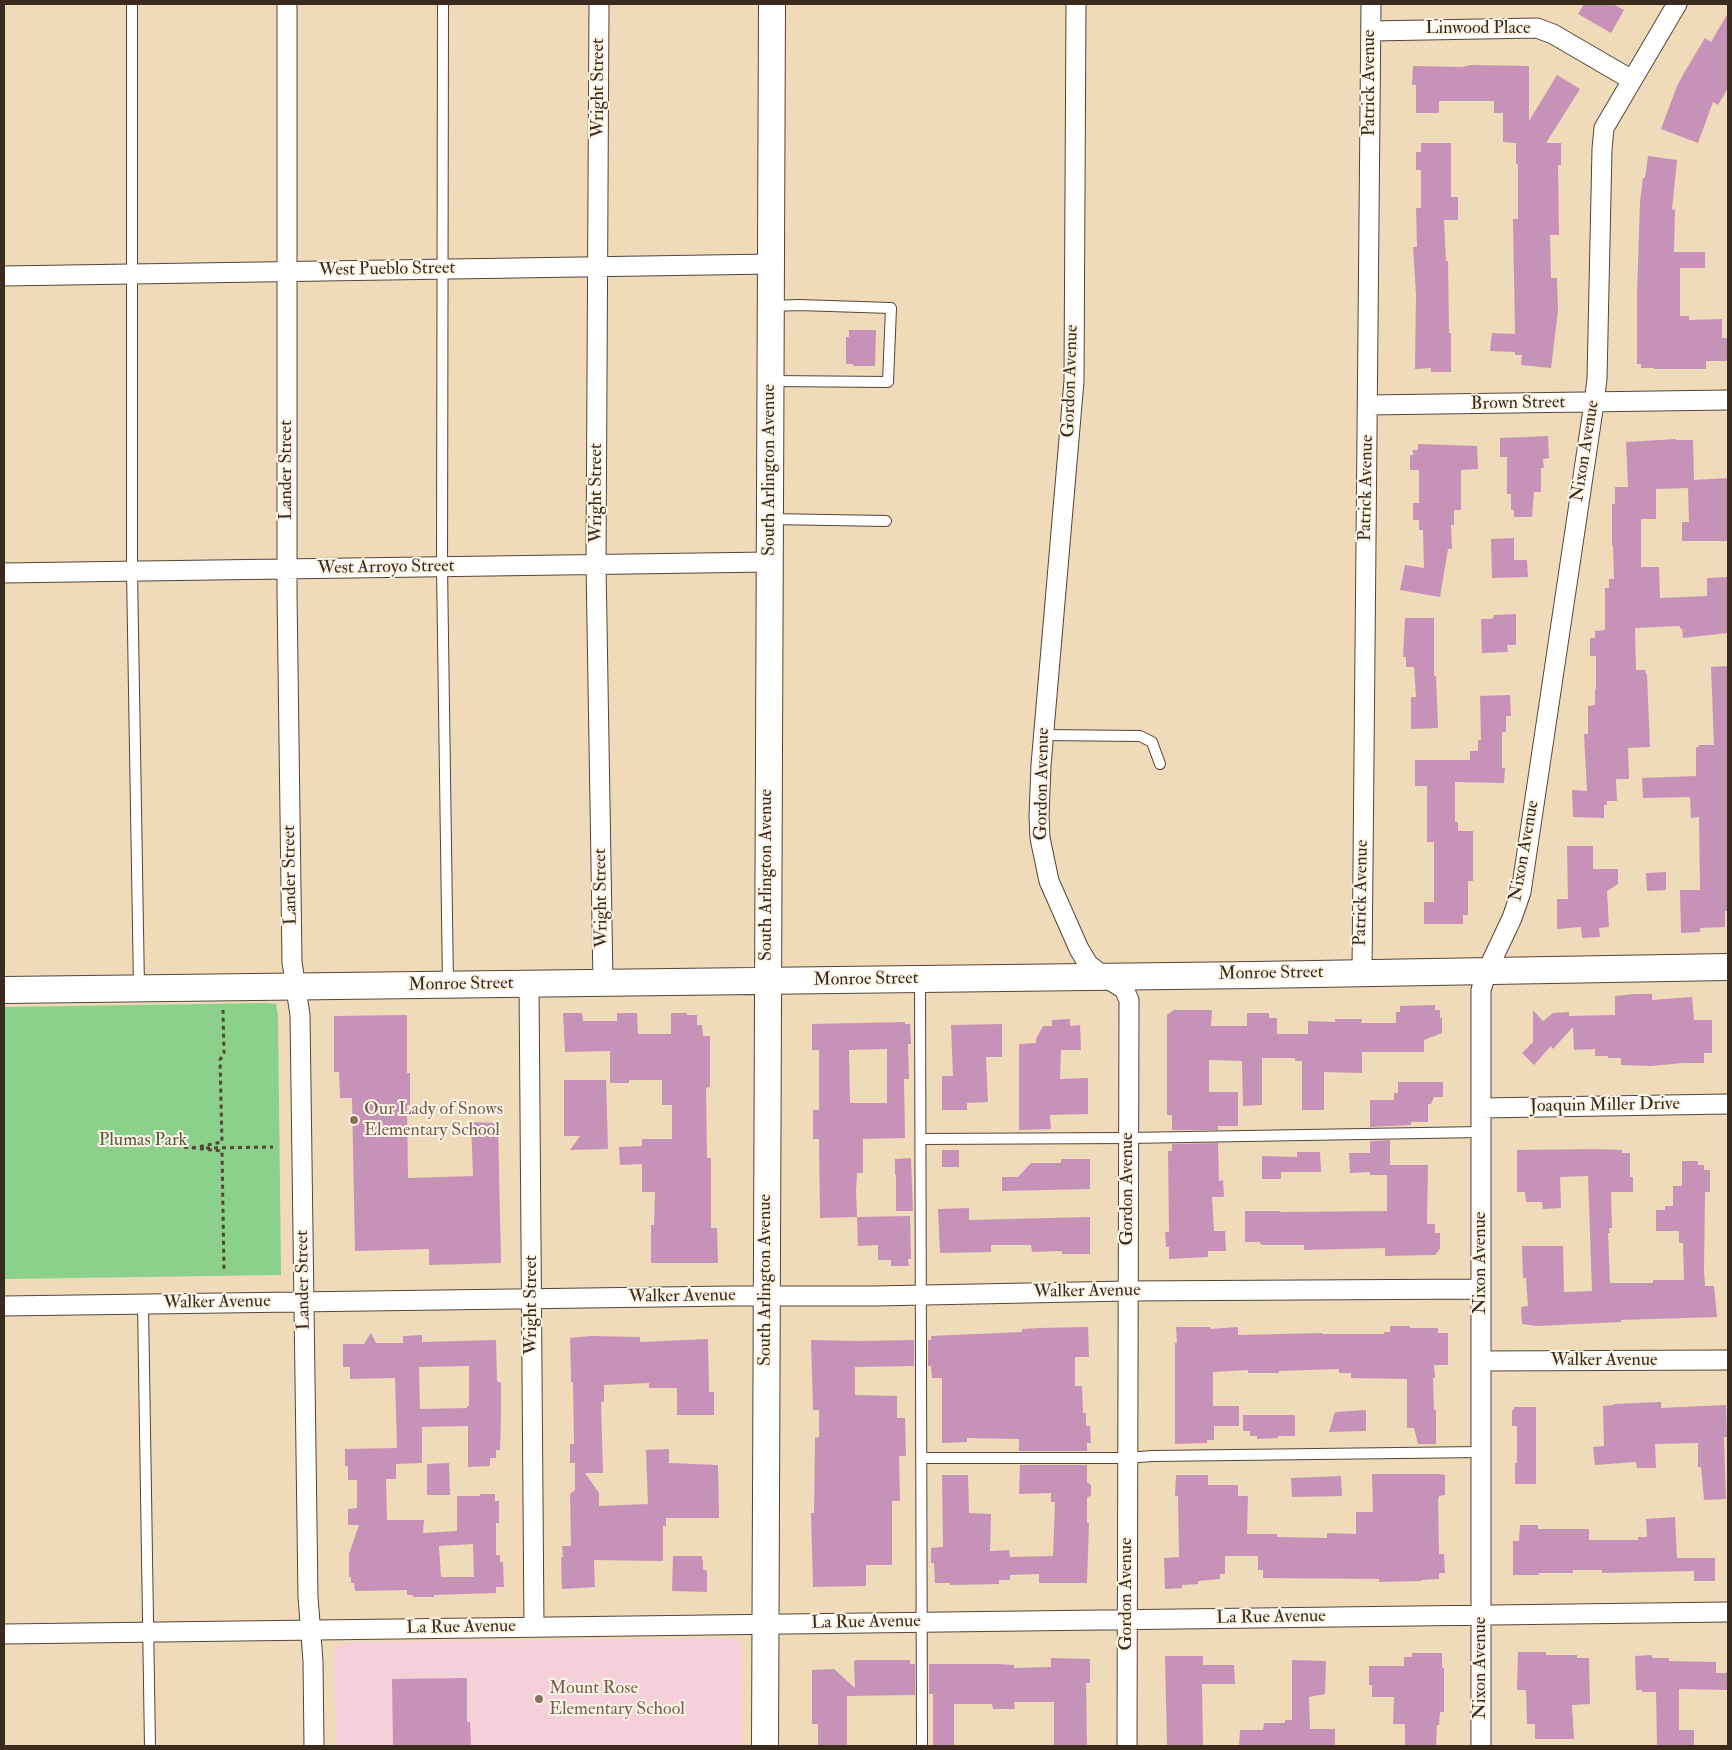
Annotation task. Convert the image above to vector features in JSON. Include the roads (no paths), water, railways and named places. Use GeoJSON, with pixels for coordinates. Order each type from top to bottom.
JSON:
{"type":"FeatureCollection","features":[{"type":"Feature","properties":{"kind":"main road","name":"South Arlington Avenue"},"geometry":{"type":"LineString","coordinates":[[765,1746],[772,4]]}},
{"type":"Feature","properties":{"kind":"main road","name":"Monroe Street"},"geometry":{"type":"LineString","coordinates":[[4,990],[1103,976],[1255,976],[1362,972],[1728,967]]}},
{"type":"Feature","properties":{"kind":"street","name":"Lander Street"},"geometry":{"type":"LineString","coordinates":[[287,4],[287,569],[292,952],[300,1015],[308,1597],[313,1661],[314,1746]]}},
{"type":"Feature","properties":{"kind":"street","name":"Wright Street"},"geometry":{"type":"LineString","coordinates":[[599,4],[596,564],[603,983]]}},
{"type":"Feature","properties":{"kind":"street","name":"Gordon Avenue"},"geometry":{"type":"LineString","coordinates":[[1076,4],[1074,381],[1043,735],[1039,795],[1040,838],[1049,881],[1083,958],[1103,976],[1124,989],[1129,1000],[1126,1746]]}},
{"type":"Feature","properties":{"kind":"street","name":"Patrick Avenue"},"geometry":{"type":"LineString","coordinates":[[1362,972],[1371,4]]}},
{"type":"Feature","properties":{"kind":"street","name":"Nixon Avenue"},"geometry":{"type":"LineString","coordinates":[[1481,1746],[1481,990],[1487,971],[1512,918],[1521,892],[1594,403],[1598,351],[1602,137],[1604,128],[1677,4]]}},
{"type":"Feature","properties":{"kind":"street","name":"Linwood Place"},"geometry":{"type":"LineString","coordinates":[[1370,30],[1538,28],[1553,34],[1632,80]]}},
{"type":"Feature","properties":{"kind":"street","name":"West Pueblo Street"},"geometry":{"type":"LineString","coordinates":[[4,276],[771,264]]}},
{"type":"Feature","properties":{"kind":"street","name":"Brown Street"},"geometry":{"type":"LineString","coordinates":[[1368,405],[1728,400]]}},
{"type":"Feature","properties":{"kind":"street","name":"West Arroyo Street"},"geometry":{"type":"LineString","coordinates":[[4,573],[769,562]]}},
{"type":"Feature","properties":{"kind":"street","name":"Wright Street"},"geometry":{"type":"LineString","coordinates":[[530,984],[534,1627]]}},
{"type":"Feature","properties":{"kind":"street","name":"Joaquin Miller Drive"},"geometry":{"type":"LineString","coordinates":[[1481,1108],[1728,1104]]}},
{"type":"Feature","properties":{"kind":"street","name":"Walker Avenue"},"geometry":{"type":"LineString","coordinates":[[4,1306],[921,1295],[1128,1290],[1481,1289]]}},
{"type":"Feature","properties":{"kind":"street","name":"Walker Avenue"},"geometry":{"type":"LineString","coordinates":[[1481,1362],[1728,1360]]}},
{"type":"Feature","properties":{"kind":"street","name":"La Rue Avenue"},"geometry":{"type":"LineString","coordinates":[[4,1634],[1728,1612]]}},
{"type":"Feature","properties":{"kind":"lane"},"geometry":{"type":"LineString","coordinates":[[132,4],[132,571],[139,988]]}},
{"type":"Feature","properties":{"kind":"lane"},"geometry":{"type":"LineString","coordinates":[[443,4],[441,269],[442,567],[448,985]]}},
{"type":"Feature","properties":{"kind":"lane"},"geometry":{"type":"LineString","coordinates":[[770,306],[891,308],[888,382],[770,381]]}},
{"type":"Feature","properties":{"kind":"lane"},"geometry":{"type":"LineString","coordinates":[[769,519],[886,521]]}},
{"type":"Feature","properties":{"kind":"lane"},"geometry":{"type":"LineString","coordinates":[[1043,735],[1140,736],[1152,742],[1160,764]]}},
{"type":"Feature","properties":{"kind":"lane"},"geometry":{"type":"LineString","coordinates":[[920,979],[922,1746]]}},
{"type":"Feature","properties":{"kind":"lane"},"geometry":{"type":"LineString","coordinates":[[920,1139],[1128,1138],[1481,1132]]}},
{"type":"Feature","properties":{"kind":"lane"},"geometry":{"type":"LineString","coordinates":[[143,1304],[150,1746]]}},
{"type":"Feature","properties":{"kind":"lane"},"geometry":{"type":"LineString","coordinates":[[922,1458],[1127,1458],[1152,1456],[1481,1452]]}},
{"type":"Feature","properties":{"kind":"place","name":"Our Lady of Snows Elementary School"},"geometry":{"type":"Point","coordinates":[354,1120]}},
{"type":"Feature","properties":{"kind":"place","name":"Mount Rose Elementary School"},"geometry":{"type":"Point","coordinates":[539,1699]}},
{"type":"Feature","properties":{"kind":"park label","name":"Plumas Park"},"geometry":{"type":"Point","coordinates":[143,1141]}}]}
